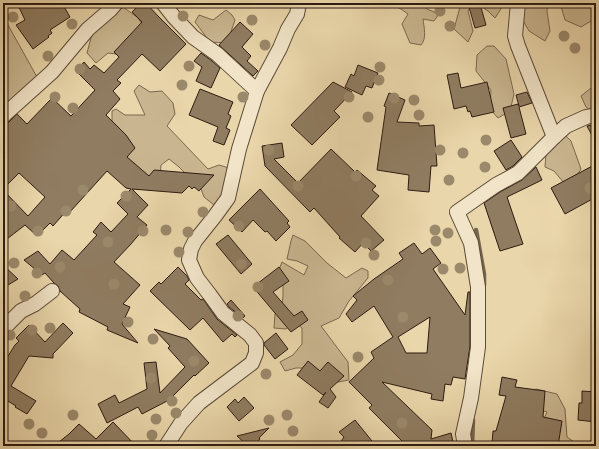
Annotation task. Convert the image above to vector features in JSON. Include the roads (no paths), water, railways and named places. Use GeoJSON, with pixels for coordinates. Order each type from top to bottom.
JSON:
{"type":"FeatureCollection","features":[{"type":"Feature","properties":{"kind":"street"},"geometry":{"type":"LineString","coordinates":[[3,116],[52,72],[88,29],[116,3]]}},
{"type":"Feature","properties":{"kind":"street"},"geometry":{"type":"LineString","coordinates":[[163,3],[193,37],[217,54],[257,91]]}},
{"type":"Feature","properties":{"kind":"street"},"geometry":{"type":"LineString","coordinates":[[166,446],[180,423],[199,403],[252,364],[256,353],[256,343],[250,335],[223,313],[197,278],[189,260],[195,241],[228,198],[239,149],[257,91],[297,14],[299,3]]}},
{"type":"Feature","properties":{"kind":"street"},"geometry":{"type":"LineString","coordinates":[[518,3],[515,36],[520,53],[554,137]]}},
{"type":"Feature","properties":{"kind":"street"},"geometry":{"type":"LineString","coordinates":[[465,446],[464,434],[478,347],[478,287],[471,243],[457,212],[496,185],[518,173],[566,126],[596,115]]}},
{"type":"Feature","properties":{"kind":"street"},"geometry":{"type":"LineString","coordinates":[[3,329],[21,311],[35,304],[52,291]]}},
{"type":"Feature","properties":{"kind":"waterway"},"geometry":{"type":"LineString","coordinates":[[476,230],[484,274],[484,285]]}},
{"type":"Feature","properties":{"kind":"waterway"},"geometry":{"type":"LineString","coordinates":[[472,446],[473,420]]}}]}
